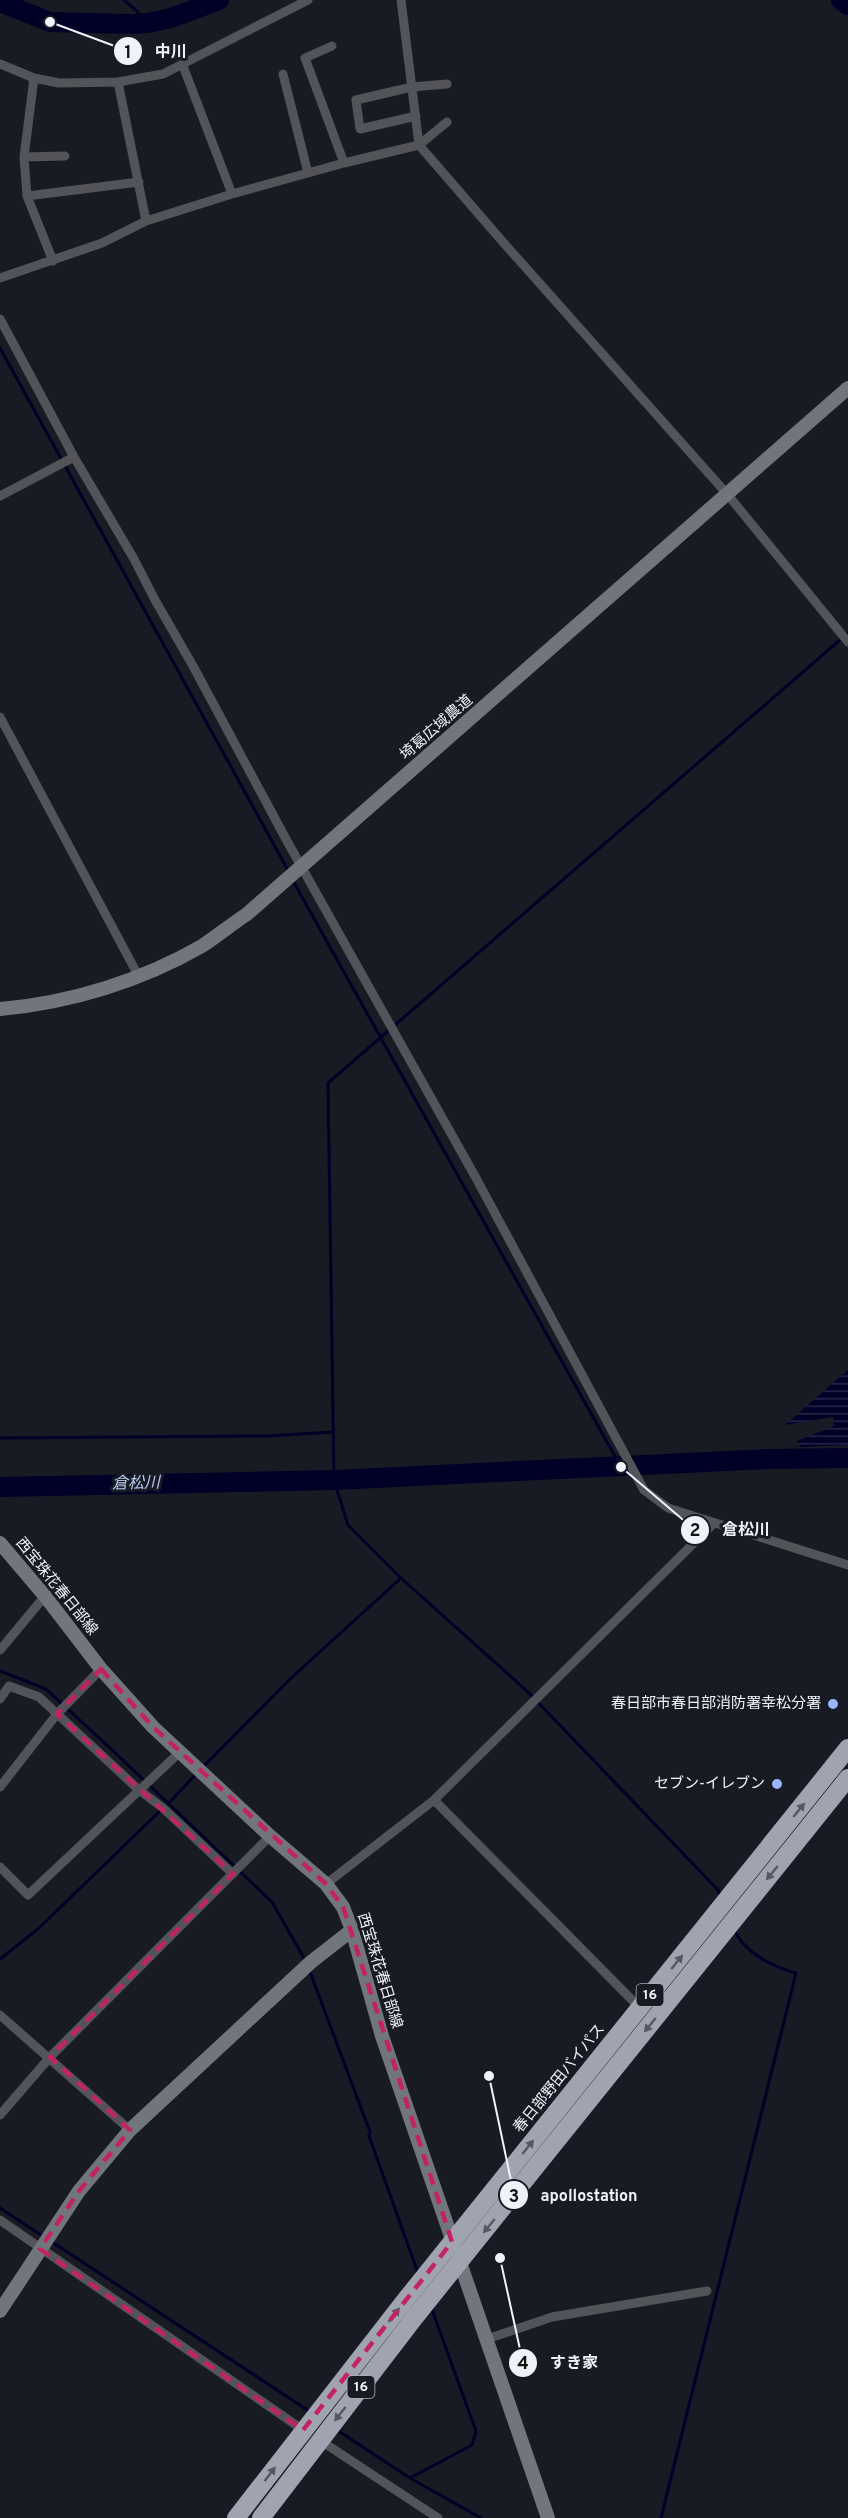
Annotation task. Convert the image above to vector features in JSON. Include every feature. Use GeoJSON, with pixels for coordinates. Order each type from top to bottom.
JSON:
{"type":"FeatureCollection","features":[{"type":"Feature","properties":{"kind":"highway","name":"春日部野田バイパス"},"geometry":{"type":"LineString","coordinates":[[236,2518],[452,2242],[848,1748]]}},
{"type":"Feature","properties":{"kind":"highway","name":"16"},"geometry":{"type":"LineString","coordinates":[[261,2518],[459,2262],[848,1778]]}},
{"type":"Feature","properties":{"kind":"street"},"geometry":{"type":"LineString","coordinates":[[0,64],[34,78],[59,83],[118,81],[163,74],[183,66],[308,0]]}},
{"type":"Feature","properties":{"kind":"street"},"geometry":{"type":"LineString","coordinates":[[401,0],[419,145],[728,495],[845,639]]}},
{"type":"Feature","properties":{"kind":"street"},"geometry":{"type":"LineString","coordinates":[[332,46],[305,58],[344,163]]}},
{"type":"Feature","properties":{"kind":"street"},"geometry":{"type":"LineString","coordinates":[[183,66],[232,194]]}},
{"type":"Feature","properties":{"kind":"street"},"geometry":{"type":"LineString","coordinates":[[283,74],[308,173]]}},
{"type":"Feature","properties":{"kind":"street"},"geometry":{"type":"LineString","coordinates":[[34,78],[24,157],[27,196],[53,261]]}},
{"type":"Feature","properties":{"kind":"street"},"geometry":{"type":"LineString","coordinates":[[118,81],[146,221]]}},
{"type":"Feature","properties":{"kind":"street"},"geometry":{"type":"LineString","coordinates":[[416,116],[360,129],[356,100],[412,87],[447,84]]}},
{"type":"Feature","properties":{"kind":"street"},"geometry":{"type":"LineString","coordinates":[[0,278],[102,243],[146,221],[232,194],[419,145],[447,122]]}},
{"type":"Feature","properties":{"kind":"street"},"geometry":{"type":"LineString","coordinates":[[24,157],[65,156]]}},
{"type":"Feature","properties":{"kind":"street"},"geometry":{"type":"LineString","coordinates":[[27,196],[139,182]]}},
{"type":"Feature","properties":{"kind":"street"},"geometry":{"type":"LineString","coordinates":[[0,319],[74,457],[134,559],[302,867],[476,1178],[644,1490],[668,1508],[848,1565]]}},
{"type":"Feature","properties":{"kind":"street","name":"埼葛広域農道"},"geometry":{"type":"LineString","coordinates":[[0,1009],[32,1006],[139,977],[202,945],[247,914],[848,388]]}},
{"type":"Feature","properties":{"kind":"street"},"geometry":{"type":"LineString","coordinates":[[0,496],[74,457]]}},
{"type":"Feature","properties":{"kind":"street"},"geometry":{"type":"LineString","coordinates":[[0,717],[139,977]]}},
{"type":"Feature","properties":{"kind":"street"},"geometry":{"type":"LineString","coordinates":[[326,1884],[434,1800],[713,1524]]}},
{"type":"Feature","properties":{"kind":"street","name":"西宝珠花春日部線"},"geometry":{"type":"LineString","coordinates":[[0,1543],[45,1596],[101,1669],[153,1727],[270,1836],[326,1884],[343,1907],[352,1930],[382,2036],[548,2518]]}},
{"type":"Feature","properties":{"kind":"street"},"geometry":{"type":"LineString","coordinates":[[0,1650],[45,1596]]}},
{"type":"Feature","properties":{"kind":"street"},"geometry":{"type":"LineString","coordinates":[[0,1787],[57,1714],[101,1669]]}},
{"type":"Feature","properties":{"kind":"street"},"geometry":{"type":"LineString","coordinates":[[0,1699],[9,1686],[39,1697],[139,1790],[163,1808],[232,1874]]}},
{"type":"Feature","properties":{"kind":"street"},"geometry":{"type":"LineString","coordinates":[[0,1867],[28,1895],[181,1751]]}},
{"type":"Feature","properties":{"kind":"street"},"geometry":{"type":"LineString","coordinates":[[434,1800],[640,2008]]}},
{"type":"Feature","properties":{"kind":"street"},"geometry":{"type":"LineString","coordinates":[[0,2115],[50,2057],[270,1836]]}},
{"type":"Feature","properties":{"kind":"street"},"geometry":{"type":"LineString","coordinates":[[0,2311],[79,2191],[130,2130],[311,1962],[352,1930]]}},
{"type":"Feature","properties":{"kind":"street"},"geometry":{"type":"LineString","coordinates":[[0,2015],[130,2130]]}},
{"type":"Feature","properties":{"kind":"street"},"geometry":{"type":"LineString","coordinates":[[0,2220],[303,2430],[438,2518]]}},
{"type":"Feature","properties":{"kind":"street"},"geometry":{"type":"LineString","coordinates":[[487,2339],[552,2317],[707,2291]]}},
{"type":"Feature","properties":{"kind":"highlighted area"},"geometry":{"type":"Polygon","coordinates":[[[101,1669],[153,1727],[326,1884],[343,1907],[452,2242],[303,2430],[40,2249],[79,2191],[130,2130],[50,2057],[233,1874],[57,1714],[101,1669]]]}},
{"type":"Feature","properties":{"kind":"water"},"geometry":{"type":"Polygon","coordinates":[[[848,1370],[848,1445],[800,1447],[797,1441],[834,1426],[833,1417],[785,1425],[848,1370]]]}},
{"type":"Feature","properties":{"kind":"waterway"},"geometry":{"type":"LineString","coordinates":[[124,0],[137,11],[145,24]]}},
{"type":"Feature","properties":{"kind":"waterway"},"geometry":{"type":"LineString","coordinates":[[0,2],[50,22],[131,24],[154,22],[219,0]]}},
{"type":"Feature","properties":{"kind":"waterway"},"geometry":{"type":"LineString","coordinates":[[841,0],[848,5]]}},
{"type":"Feature","properties":{"kind":"waterway"},"geometry":{"type":"LineString","coordinates":[[0,348],[289,872]]}},
{"type":"Feature","properties":{"kind":"waterway"},"geometry":{"type":"LineString","coordinates":[[720,1895],[718,1890],[528,1692],[401,1578],[348,1525],[334,1480],[328,1083],[848,633]]}},
{"type":"Feature","properties":{"kind":"waterway"},"geometry":{"type":"LineString","coordinates":[[293,881],[621,1467]]}},
{"type":"Feature","properties":{"kind":"waterway"},"geometry":{"type":"LineString","coordinates":[[0,1438],[267,1436],[334,1432]]}},
{"type":"Feature","properties":{"kind":"waterway","name":"倉松川"},"geometry":{"type":"LineString","coordinates":[[0,1487],[334,1480],[767,1459],[848,1458]]}},
{"type":"Feature","properties":{"kind":"waterway"},"geometry":{"type":"LineString","coordinates":[[203,1767],[289,1680],[401,1578]]}},
{"type":"Feature","properties":{"kind":"waterway"},"geometry":{"type":"LineString","coordinates":[[0,1671],[46,1689],[109,1747],[272,1902],[305,1960]]}},
{"type":"Feature","properties":{"kind":"waterway"},"geometry":{"type":"LineString","coordinates":[[168,1804],[196,1774]]}},
{"type":"Feature","properties":{"kind":"waterway"},"geometry":{"type":"LineString","coordinates":[[0,1959],[38,1929],[163,1808]]}},
{"type":"Feature","properties":{"kind":"waterway"},"geometry":{"type":"LineString","coordinates":[[661,2518],[796,1973],[778,1967],[760,1957],[744,1945],[734,1929]]}},
{"type":"Feature","properties":{"kind":"waterway"},"geometry":{"type":"LineString","coordinates":[[309,1969],[370,2132],[369,2136],[418,2273]]}},
{"type":"Feature","properties":{"kind":"waterway"},"geometry":{"type":"LineString","coordinates":[[0,2208],[44,2237]]}},
{"type":"Feature","properties":{"kind":"waterway"},"geometry":{"type":"LineString","coordinates":[[52,2242],[309,2411]]}},
{"type":"Feature","properties":{"kind":"waterway"},"geometry":{"type":"LineString","coordinates":[[410,2478],[472,2445],[476,2431],[431,2307]]}},
{"type":"Feature","properties":{"kind":"waterway"},"geometry":{"type":"LineString","coordinates":[[337,2430],[410,2478],[481,2518]]}},
{"type":"Feature","properties":{"kind":"place","name":"中川"},"geometry":{"type":"Point","coordinates":[50,22]}},
{"type":"Feature","properties":{"kind":"place","name":"倉松川"},"geometry":{"type":"Point","coordinates":[621,1467]}},
{"type":"Feature","properties":{"kind":"place","name":"春日部市春日部消防署幸松分署"},"geometry":{"type":"Point","coordinates":[833,1704]}},
{"type":"Feature","properties":{"kind":"place","name":"セブン-イレブン"},"geometry":{"type":"Point","coordinates":[777,1784]}},
{"type":"Feature","properties":{"kind":"place","name":"apollostation"},"geometry":{"type":"Point","coordinates":[489,2076]}},
{"type":"Feature","properties":{"kind":"place","name":"すき家"},"geometry":{"type":"Point","coordinates":[500,2258]}}]}
